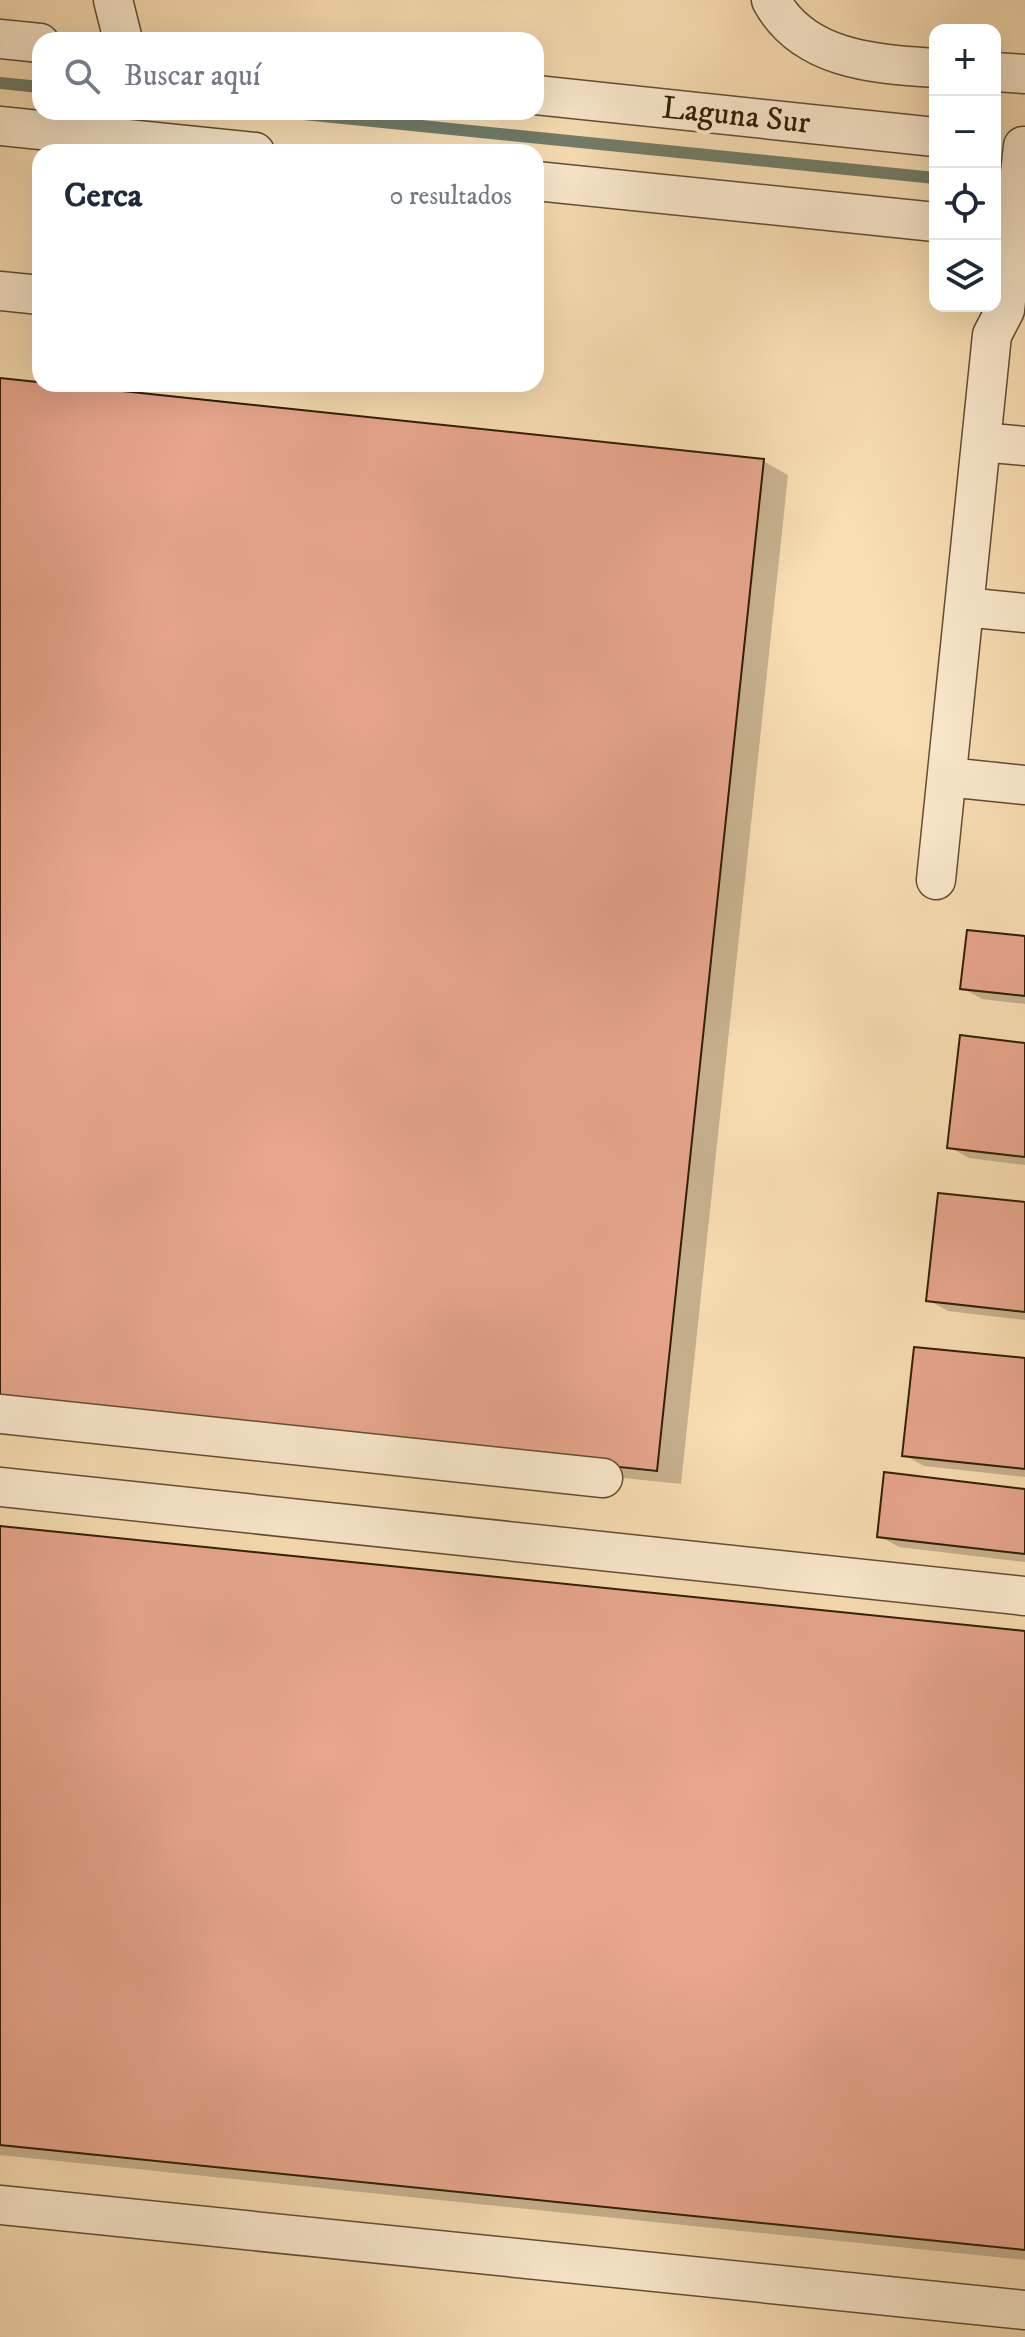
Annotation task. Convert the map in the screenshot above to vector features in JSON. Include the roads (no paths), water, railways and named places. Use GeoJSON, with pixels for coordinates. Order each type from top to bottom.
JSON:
{"type":"FeatureCollection","features":[{"type":"Feature","properties":{"kind":"street"},"geometry":{"type":"LineString","coordinates":[[113,0],[121,32]]}},
{"type":"Feature","properties":{"kind":"street"},"geometry":{"type":"LineString","coordinates":[[771,0],[803,36],[846,57],[872,64],[929,68]]}},
{"type":"Feature","properties":{"kind":"street"},"geometry":{"type":"LineString","coordinates":[[0,39],[32,42]]}},
{"type":"Feature","properties":{"kind":"street"},"geometry":{"type":"LineString","coordinates":[[1001,72],[1025,74]]}},
{"type":"Feature","properties":{"kind":"street","name":"Laguna Sur"},"geometry":{"type":"LineString","coordinates":[[544,96],[929,136]]}},
{"type":"Feature","properties":{"kind":"street"},"geometry":{"type":"LineString","coordinates":[[0,126],[177,144]]}},
{"type":"Feature","properties":{"kind":"street"},"geometry":{"type":"LineString","coordinates":[[936,880],[981,442],[1008,337],[1005,310],[1016,150]]}},
{"type":"Feature","properties":{"kind":"street"},"geometry":{"type":"LineString","coordinates":[[544,182],[929,221]]}},
{"type":"Feature","properties":{"kind":"street"},"geometry":{"type":"LineString","coordinates":[[0,291],[32,294]]}},
{"type":"Feature","properties":{"kind":"street"},"geometry":{"type":"LineString","coordinates":[[981,442],[1025,446]]}},
{"type":"Feature","properties":{"kind":"street"},"geometry":{"type":"LineString","coordinates":[[964,607],[1025,613]]}},
{"type":"Feature","properties":{"kind":"street"},"geometry":{"type":"LineString","coordinates":[[947,777],[1025,785]]}},
{"type":"Feature","properties":{"kind":"street"},"geometry":{"type":"LineString","coordinates":[[0,1414],[603,1478]]}},
{"type":"Feature","properties":{"kind":"street"},"geometry":{"type":"LineString","coordinates":[[0,1487],[1025,1596]]}},
{"type":"Feature","properties":{"kind":"street"},"geometry":{"type":"LineString","coordinates":[[0,2205],[1025,2310]]}},
{"type":"Feature","properties":{"kind":"waterway"},"geometry":{"type":"LineString","coordinates":[[0,83],[32,86]]}},
{"type":"Feature","properties":{"kind":"waterway"},"geometry":{"type":"LineString","coordinates":[[363,120],[929,177]]}}]}
